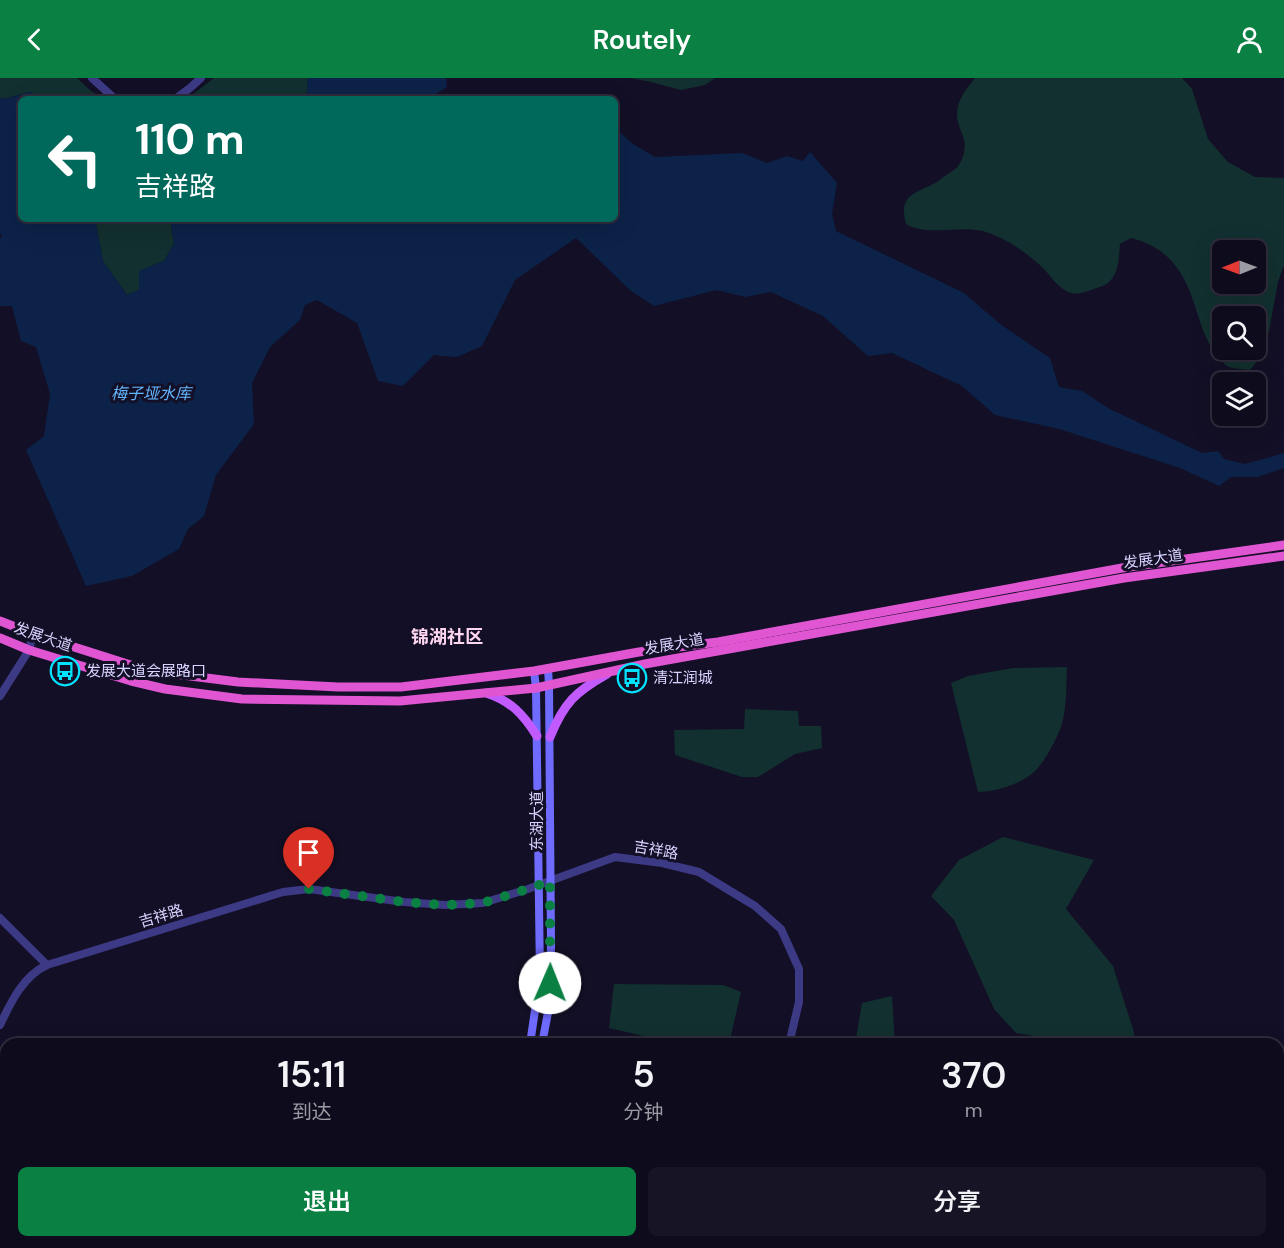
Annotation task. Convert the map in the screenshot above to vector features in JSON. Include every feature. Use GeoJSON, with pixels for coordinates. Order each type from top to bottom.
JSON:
{"type":"FeatureCollection","features":[{"type":"Feature","properties":{"kind":"highway","name":"发展大道"},"geometry":{"type":"LineString","coordinates":[[0,621],[33,634],[137,667],[175,674],[238,682],[338,687],[400,687],[534,671],[639,652],[718,642],[1122,568],[1284,545]]}},
{"type":"Feature","properties":{"kind":"highway","name":"发展大道"},"geometry":{"type":"LineString","coordinates":[[0,638],[29,650],[165,689],[242,699],[400,701],[536,688],[645,664],[1124,578],[1284,556]]}},
{"type":"Feature","properties":{"kind":"main road","name":"东湖大道"},"geometry":{"type":"LineString","coordinates":[[543,1038],[550,1002],[548,669]]}},
{"type":"Feature","properties":{"kind":"main road","name":"东湖大道"},"geometry":{"type":"LineString","coordinates":[[531,1038],[540,977],[534,671]]}},
{"type":"Feature","properties":{"kind":"main road"},"geometry":{"type":"LineString","coordinates":[[549,737],[558,716],[570,699],[586,685],[611,672]]}},
{"type":"Feature","properties":{"kind":"main road"},"geometry":{"type":"LineString","coordinates":[[486,693],[500,698],[518,711],[537,736]]}},
{"type":"Feature","properties":{"kind":"street"},"geometry":{"type":"LineString","coordinates":[[92,78],[112,96]]}},
{"type":"Feature","properties":{"kind":"street"},"geometry":{"type":"LineString","coordinates":[[179,96],[201,78]]}},
{"type":"Feature","properties":{"kind":"street"},"geometry":{"type":"LineString","coordinates":[[0,696],[29,650],[33,634]]}},
{"type":"Feature","properties":{"kind":"street","name":"吉祥路"},"geometry":{"type":"LineString","coordinates":[[0,1025],[29,976],[47,965],[283,892],[309,889],[404,902],[445,905],[483,903],[615,857],[662,863],[699,872],[755,906],[781,929],[799,969],[799,1002],[790,1038]]}},
{"type":"Feature","properties":{"kind":"street"},"geometry":{"type":"LineString","coordinates":[[0,918],[47,965]]}},
{"type":"Feature","properties":{"kind":"green space"},"geometry":{"type":"Polygon","coordinates":[[[0,78],[77,78],[98,96],[38,96],[30,92],[0,98],[0,78]]]}},
{"type":"Feature","properties":{"kind":"green space"},"geometry":{"type":"Polygon","coordinates":[[[214,78],[308,78],[306,96],[191,96],[214,78]]]}},
{"type":"Feature","properties":{"kind":"green space"},"geometry":{"type":"Polygon","coordinates":[[[630,78],[715,78],[705,85],[681,90],[630,78]]]}},
{"type":"Feature","properties":{"kind":"green space"},"geometry":{"type":"Polygon","coordinates":[[[975,78],[1182,78],[1192,89],[1208,139],[1228,162],[1255,177],[1284,178],[1284,265],[1278,282],[1266,341],[1266,306],[1212,306],[1212,348],[1201,326],[1186,282],[1168,257],[1142,241],[1131,238],[1120,244],[1116,270],[1108,283],[1085,292],[1074,293],[1060,287],[1042,267],[1022,251],[991,234],[963,229],[924,230],[906,224],[904,206],[910,196],[937,182],[959,165],[965,147],[957,115],[963,95],[975,78]]]}},
{"type":"Feature","properties":{"kind":"green space"},"geometry":{"type":"Polygon","coordinates":[[[96,222],[170,222],[174,244],[164,261],[139,271],[139,290],[127,295],[103,261],[96,222]]]}},
{"type":"Feature","properties":{"kind":"green space"},"geometry":{"type":"Polygon","coordinates":[[[1221,360],[1258,360],[1250,370],[1229,367],[1221,360]]]}},
{"type":"Feature","properties":{"kind":"green space"},"geometry":{"type":"Polygon","coordinates":[[[1067,667],[1064,716],[1054,742],[1042,762],[1034,772],[1015,784],[978,792],[951,683],[968,676],[1013,668],[1067,667]]]}},
{"type":"Feature","properties":{"kind":"green space"},"geometry":{"type":"Polygon","coordinates":[[[745,709],[798,711],[799,726],[821,726],[822,748],[795,754],[758,777],[742,777],[675,755],[674,730],[744,729],[745,709]]]}},
{"type":"Feature","properties":{"kind":"green space"},"geometry":{"type":"Polygon","coordinates":[[[1003,837],[1094,860],[1066,909],[1113,966],[1135,1038],[1046,1038],[1016,1033],[994,1009],[954,920],[931,896],[959,860],[1003,837]]]}},
{"type":"Feature","properties":{"kind":"green space"},"geometry":{"type":"Polygon","coordinates":[[[614,984],[723,985],[741,992],[730,1038],[652,1038],[609,1028],[614,984]]]}},
{"type":"Feature","properties":{"kind":"green space"},"geometry":{"type":"Polygon","coordinates":[[[892,996],[895,1038],[856,1038],[862,1003],[892,996]]]}},
{"type":"Feature","properties":{"kind":"water"},"geometry":{"type":"Polygon","coordinates":[[[308,78],[446,78],[447,87],[433,96],[306,96],[308,78]]]}},
{"type":"Feature","properties":{"kind":"water","name":"梅子垭水库"},"geometry":{"type":"Polygon","coordinates":[[[30,92],[38,96],[18,96],[18,222],[96,222],[103,261],[127,295],[139,290],[139,271],[164,261],[174,244],[170,222],[618,222],[618,131],[633,144],[655,157],[742,153],[767,163],[787,156],[803,161],[810,152],[837,183],[832,214],[836,231],[964,293],[1000,324],[1050,358],[1059,387],[1082,391],[1108,408],[1202,453],[1218,451],[1224,459],[1245,464],[1284,453],[1284,468],[1258,477],[1231,477],[1219,486],[1180,468],[1059,429],[995,415],[962,386],[892,353],[868,356],[823,316],[771,292],[745,297],[717,290],[654,306],[631,291],[576,238],[515,280],[482,346],[457,357],[434,355],[403,386],[378,381],[357,323],[317,300],[305,305],[300,320],[270,347],[252,383],[254,424],[216,475],[204,516],[188,529],[179,549],[132,576],[86,586],[26,450],[44,436],[50,394],[36,347],[21,341],[12,306],[0,306],[0,238],[2,236],[0,233],[0,98],[30,92]]]}},
{"type":"Feature","properties":{"kind":"place","name":"发展大道会展路口"},"geometry":{"type":"Point","coordinates":[65,671]}},
{"type":"Feature","properties":{"kind":"place","name":"清江润城"},"geometry":{"type":"Point","coordinates":[632,678]}},
{"type":"Feature","properties":{"kind":"district","name":"锦湖社区"},"geometry":{"type":"Point","coordinates":[447,637]}},
{"type":"Feature","properties":{"kind":"route"},"geometry":{"type":"LineString","coordinates":[[309,889],[404,902],[445,905],[483,903],[550,881],[550,983]]}}]}
